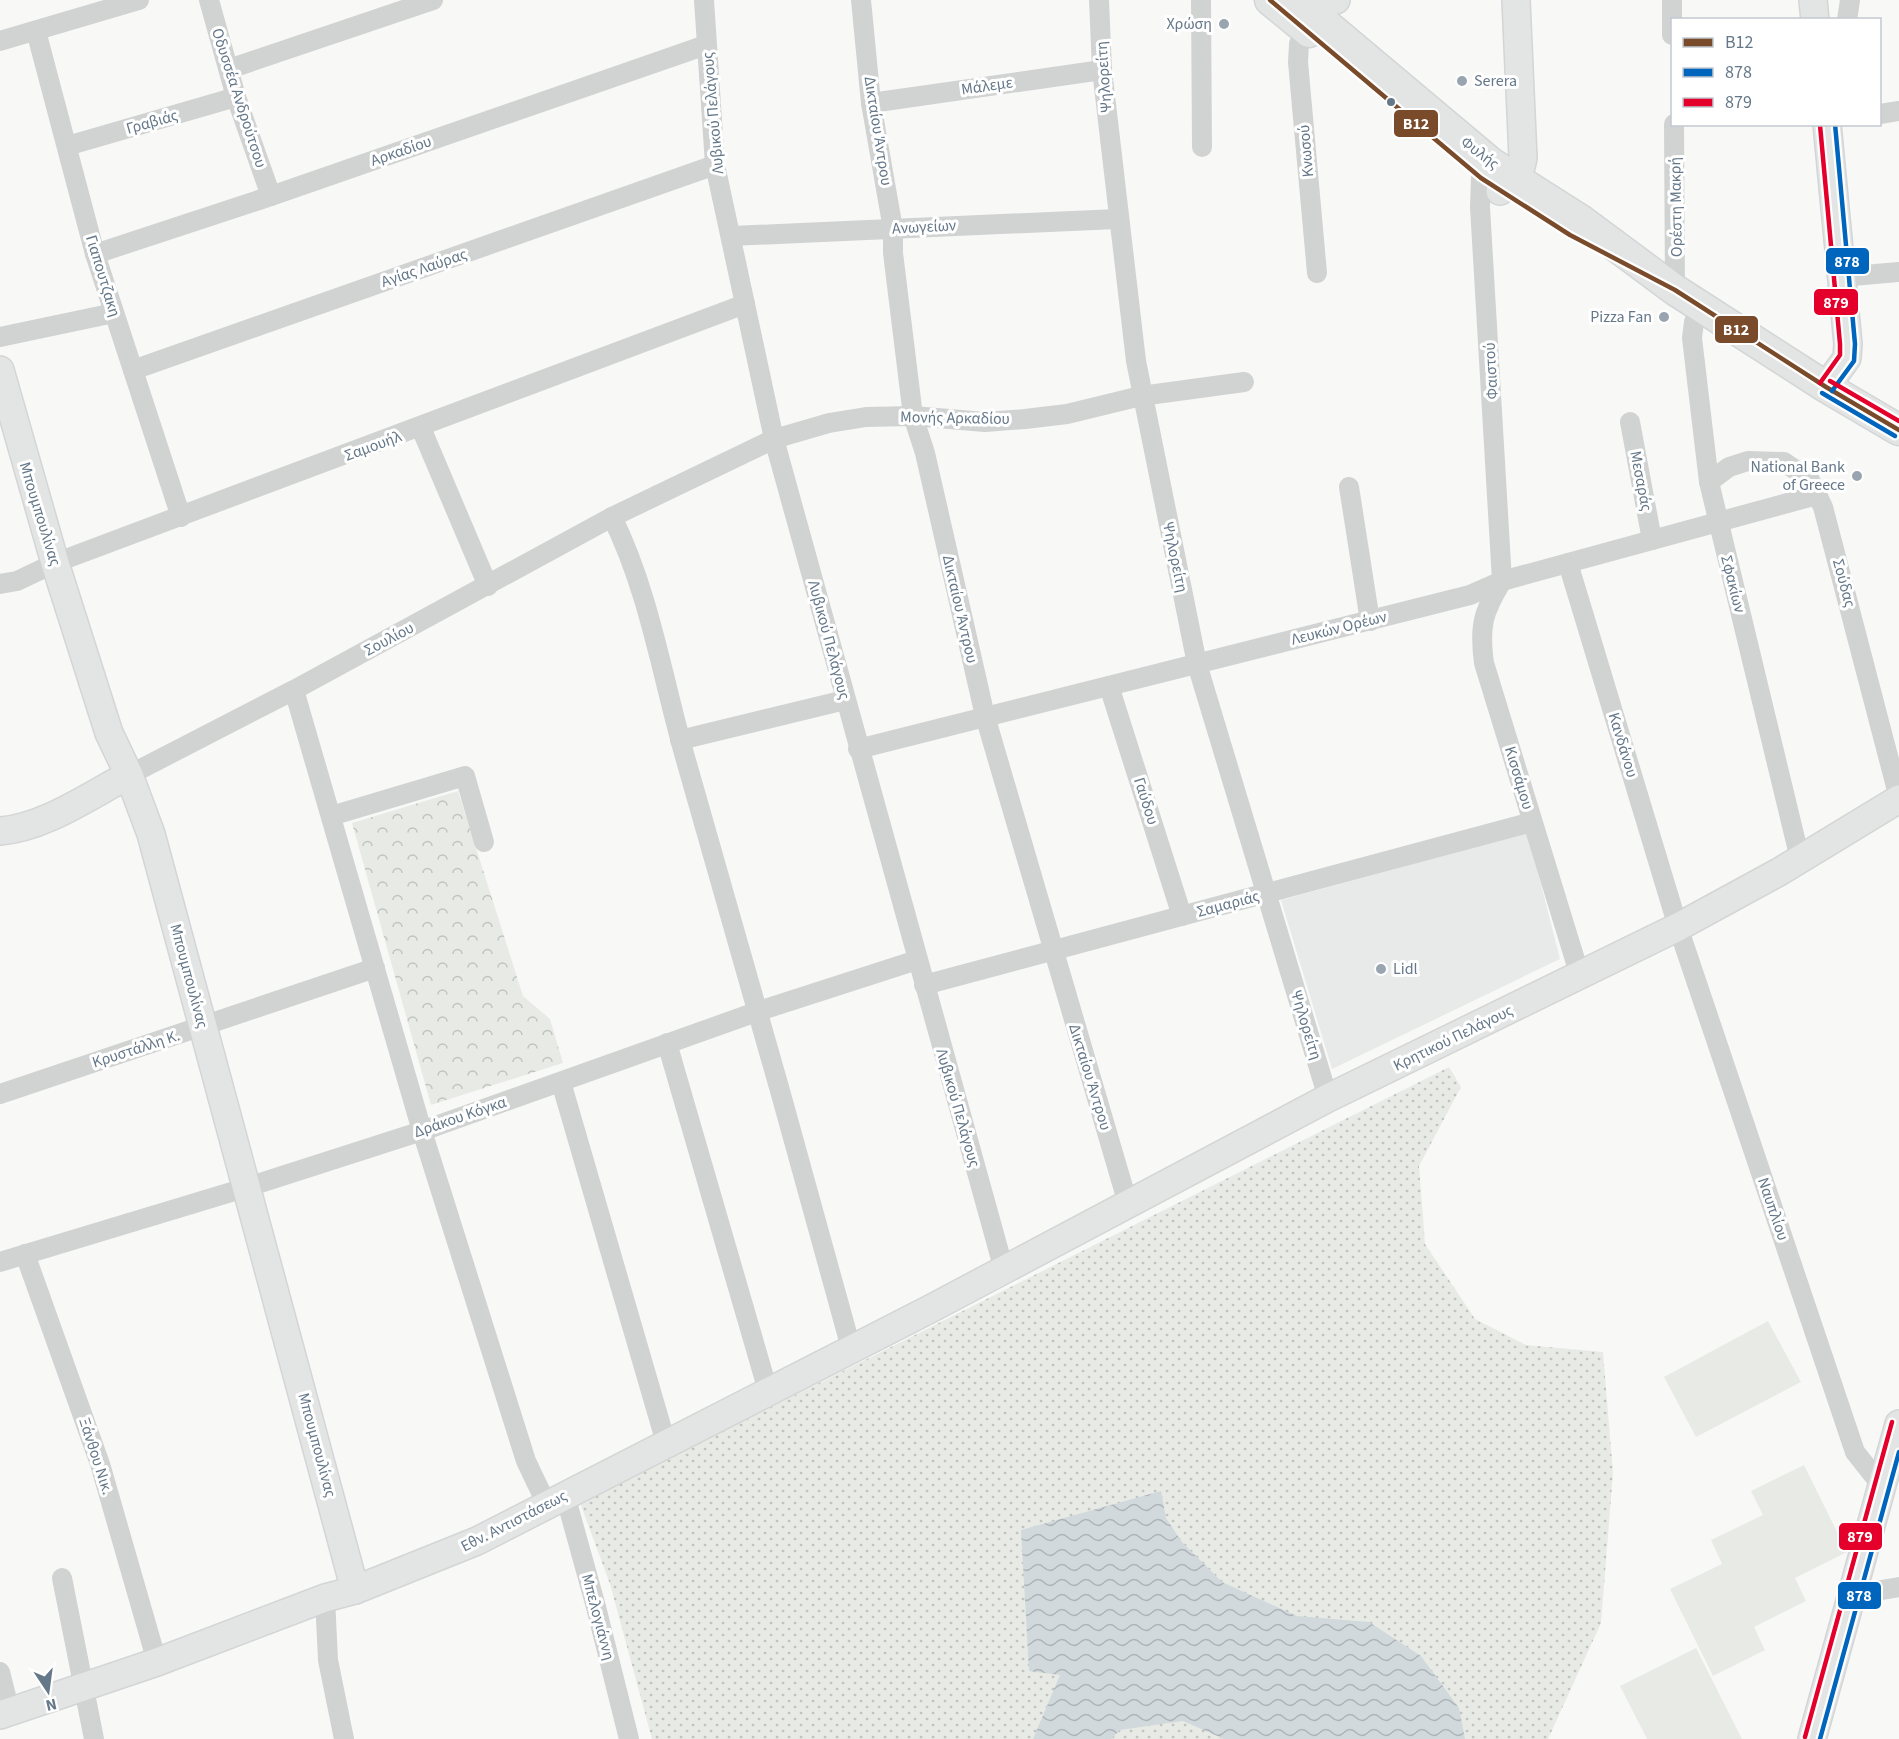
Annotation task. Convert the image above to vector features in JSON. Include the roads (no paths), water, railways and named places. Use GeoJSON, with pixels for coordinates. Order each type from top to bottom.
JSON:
{"type":"FeatureCollection","features":[{"type":"Feature","properties":{"kind":"main road","name":"Φυλής"},"geometry":{"type":"LineString","coordinates":[[1270,0],[1300,10],[1496,177],[1570,235],[1676,290],[1826,387],[1899,430]]}},
{"type":"Feature","properties":{"kind":"street"},"geometry":{"type":"LineString","coordinates":[[0,41],[139,0]]}},
{"type":"Feature","properties":{"kind":"street","name":"Οδυσσέα Ανδρούτσου"},"geometry":{"type":"LineString","coordinates":[[209,0],[236,97],[271,196]]}},
{"type":"Feature","properties":{"kind":"street"},"geometry":{"type":"LineString","coordinates":[[229,69],[433,0]]}},
{"type":"Feature","properties":{"kind":"street","name":"Λυβικού Πελάγους"},"geometry":{"type":"LineString","coordinates":[[704,0],[715,165],[774,439],[1004,1270]]}},
{"type":"Feature","properties":{"kind":"street","name":"Δικταίου Άντρου"},"geometry":{"type":"LineString","coordinates":[[861,0],[871,103],[893,230],[892,252],[913,416],[925,453],[985,716],[1128,1204]]}},
{"type":"Feature","properties":{"kind":"street","name":"Ψηλορείτη"},"geometry":{"type":"LineString","coordinates":[[1099,0],[1102,70],[1117,219],[1141,396],[1197,664],[1328,1098]]}},
{"type":"Feature","properties":{"kind":"street"},"geometry":{"type":"LineString","coordinates":[[1201,0],[1202,147]]}},
{"type":"Feature","properties":{"kind":"street"},"geometry":{"type":"LineString","coordinates":[[1300,10],[1336,0]]}},
{"type":"Feature","properties":{"kind":"street"},"geometry":{"type":"LineString","coordinates":[[1496,177],[1521,167],[1523,151],[1516,0]]}},
{"type":"Feature","properties":{"kind":"street"},"geometry":{"type":"LineString","coordinates":[[1672,0],[1672,18]]}},
{"type":"Feature","properties":{"kind":"street"},"geometry":{"type":"LineString","coordinates":[[1813,0],[1815,18]]}},
{"type":"Feature","properties":{"kind":"street"},"geometry":{"type":"LineString","coordinates":[[1847,18],[1850,0]]}},
{"type":"Feature","properties":{"kind":"street","name":"Κνωσού"},"geometry":{"type":"LineString","coordinates":[[1300,10],[1298,62],[1317,273]]}},
{"type":"Feature","properties":{"kind":"street","name":"Γιαπουτζακη"},"geometry":{"type":"LineString","coordinates":[[36,31],[95,254],[181,518]]}},
{"type":"Feature","properties":{"kind":"street","name":"Αρκαδίου"},"geometry":{"type":"LineString","coordinates":[[95,254],[271,196],[706,45]]}},
{"type":"Feature","properties":{"kind":"street","name":"Μάλεμε"},"geometry":{"type":"LineString","coordinates":[[871,103],[1102,70]]}},
{"type":"Feature","properties":{"kind":"street","name":"Γραβιάς"},"geometry":{"type":"LineString","coordinates":[[67,146],[236,97]]}},
{"type":"Feature","properties":{"kind":"street"},"geometry":{"type":"LineString","coordinates":[[1881,114],[1899,111]]}},
{"type":"Feature","properties":{"kind":"street","name":"Ορέστη Μακρή"},"geometry":{"type":"LineString","coordinates":[[1674,126],[1676,290]]}},
{"type":"Feature","properties":{"kind":"street"},"geometry":{"type":"LineString","coordinates":[[1826,387],[1847,358],[1827,126]]}},
{"type":"Feature","properties":{"kind":"street","name":"Αγίας Λαύρας"},"geometry":{"type":"LineString","coordinates":[[133,370],[715,165]]}},
{"type":"Feature","properties":{"kind":"street","name":"Φαιστού"},"geometry":{"type":"LineString","coordinates":[[1496,177],[1480,207],[1490,340],[1502,581]]}},
{"type":"Feature","properties":{"kind":"street","name":"Ανωγείων"},"geometry":{"type":"LineString","coordinates":[[731,236],[1117,219]]}},
{"type":"Feature","properties":{"kind":"street"},"geometry":{"type":"LineString","coordinates":[[1840,277],[1899,272]]}},
{"type":"Feature","properties":{"kind":"street","name":"Σαμουήλ"},"geometry":{"type":"LineString","coordinates":[[0,584],[17,580],[55,563],[421,428],[745,304]]}},
{"type":"Feature","properties":{"kind":"street","name":"Σφακίων"},"geometry":{"type":"LineString","coordinates":[[1702,306],[1694,322],[1692,338],[1708,482],[1800,859]]}},
{"type":"Feature","properties":{"kind":"street"},"geometry":{"type":"LineString","coordinates":[[0,337],[114,313]]}},
{"type":"Feature","properties":{"kind":"street","name":"Μπουμπουλίνας"},"geometry":{"type":"LineString","coordinates":[[0,370],[5,412],[109,733],[129,775],[151,834],[355,1590]]}},
{"type":"Feature","properties":{"kind":"street","name":"Μονής Αρκαδίου"},"geometry":{"type":"LineString","coordinates":[[774,439],[829,423],[866,417],[913,416],[985,422],[1066,414],[1141,396],[1244,382]]}},
{"type":"Feature","properties":{"kind":"street","name":"Μεσαράς"},"geometry":{"type":"LineString","coordinates":[[1630,422],[1652,540]]}},
{"type":"Feature","properties":{"kind":"street"},"geometry":{"type":"LineString","coordinates":[[421,428],[488,586]]}},
{"type":"Feature","properties":{"kind":"street","name":"Σουλίου"},"geometry":{"type":"LineString","coordinates":[[0,831],[10,830],[49,816],[294,690],[612,517],[774,439]]}},
{"type":"Feature","properties":{"kind":"street","name":"Σούδας"},"geometry":{"type":"LineString","coordinates":[[1708,482],[1729,467],[1748,461],[1784,462],[1810,480],[1817,495],[1840,570],[1899,798]]}},
{"type":"Feature","properties":{"kind":"street"},"geometry":{"type":"LineString","coordinates":[[1349,487],[1370,621]]}},
{"type":"Feature","properties":{"kind":"street","name":"Λευκών Ορέων"},"geometry":{"type":"LineString","coordinates":[[858,749],[1470,595],[1502,581],[1817,495]]}},
{"type":"Feature","properties":{"kind":"street"},"geometry":{"type":"LineString","coordinates":[[612,517],[630,552],[680,740],[759,1011],[851,1348]]}},
{"type":"Feature","properties":{"kind":"street","name":"Κανδάνου"},"geometry":{"type":"LineString","coordinates":[[1568,562],[1678,927]]}},
{"type":"Feature","properties":{"kind":"street","name":"Κισσάμου"},"geometry":{"type":"LineString","coordinates":[[1502,581],[1488,603],[1480,634],[1484,663],[1580,976]]}},
{"type":"Feature","properties":{"kind":"street","name":"Γαύδου"},"geometry":{"type":"LineString","coordinates":[[1109,686],[1182,916]]}},
{"type":"Feature","properties":{"kind":"street","name":"Μπελογιάννη"},"geometry":{"type":"LineString","coordinates":[[294,690],[422,1131],[526,1461],[556,1500],[597,1607],[629,1739]]}},
{"type":"Feature","properties":{"kind":"street"},"geometry":{"type":"LineString","coordinates":[[680,740],[845,700]]}},
{"type":"Feature","properties":{"kind":"street"},"geometry":{"type":"LineString","coordinates":[[331,816],[465,776],[484,842]]}},
{"type":"Feature","properties":{"kind":"street","name":"Κρητικού Πελάγους"},"geometry":{"type":"LineString","coordinates":[[1004,1270],[1328,1098],[1678,927],[1800,859],[1899,798]]}},
{"type":"Feature","properties":{"kind":"street","name":"Σαμαριάς"},"geometry":{"type":"LineString","coordinates":[[924,985],[1532,822]]}},
{"type":"Feature","properties":{"kind":"street","name":"Ναυπλίου"},"geometry":{"type":"LineString","coordinates":[[1678,927],[1854,1452],[1874,1476],[1884,1479]]}},
{"type":"Feature","properties":{"kind":"street","name":"Δράκου Κόγκα"},"geometry":{"type":"LineString","coordinates":[[0,1262],[248,1187],[422,1131],[759,1011],[917,960]]}},
{"type":"Feature","properties":{"kind":"street","name":"Κρυστάλλη Κ."},"geometry":{"type":"LineString","coordinates":[[0,1094],[375,968]]}},
{"type":"Feature","properties":{"kind":"street"},"geometry":{"type":"LineString","coordinates":[[667,1043],[768,1391]]}},
{"type":"Feature","properties":{"kind":"street"},"geometry":{"type":"LineString","coordinates":[[561,1082],[666,1443]]}},
{"type":"Feature","properties":{"kind":"street","name":"Ξάνθου Νικ."},"geometry":{"type":"LineString","coordinates":[[25,1254],[100,1464],[157,1662]]}},
{"type":"Feature","properties":{"kind":"street","name":"Εθν. Αντιστάσεως"},"geometry":{"type":"LineString","coordinates":[[5,1714],[157,1662],[325,1598],[355,1590],[451,1552],[1004,1270]]}},
{"type":"Feature","properties":{"kind":"street"},"geometry":{"type":"LineString","coordinates":[[1812,1739],[1899,1427]]}},
{"type":"Feature","properties":{"kind":"street"},"geometry":{"type":"LineString","coordinates":[[62,1578],[94,1739]]}},
{"type":"Feature","properties":{"kind":"street"},"geometry":{"type":"LineString","coordinates":[[1852,1595],[1899,1587]]}},
{"type":"Feature","properties":{"kind":"street"},"geometry":{"type":"LineString","coordinates":[[325,1598],[328,1660],[344,1739]]}},
{"type":"Feature","properties":{"kind":"street"},"geometry":{"type":"LineString","coordinates":[[0,1672],[5,1714]]}},
{"type":"Feature","properties":{"kind":"water"},"geometry":{"type":"Polygon","coordinates":[[[1161,1491],[1166,1518],[1182,1542],[1222,1582],[1297,1616],[1369,1622],[1421,1656],[1459,1708],[1465,1739],[1224,1739],[1183,1721],[1120,1730],[1111,1739],[1033,1739],[1060,1675],[1029,1671],[1021,1530],[1161,1491]]]}},
{"type":"Feature","properties":{"kind":"place","name":"Χρώση"},"geometry":{"type":"Point","coordinates":[1224,24]}},
{"type":"Feature","properties":{"kind":"place","name":"Serera"},"geometry":{"type":"Point","coordinates":[1462,81]}},
{"type":"Feature","properties":{"kind":"place","name":"Pizza Fan"},"geometry":{"type":"Point","coordinates":[1664,317]}},
{"type":"Feature","properties":{"kind":"place","name":"National Bank of Greece"},"geometry":{"type":"Point","coordinates":[1857,476]}},
{"type":"Feature","properties":{"kind":"place","name":"Lidl"},"geometry":{"type":"Point","coordinates":[1381,969]}}]}
